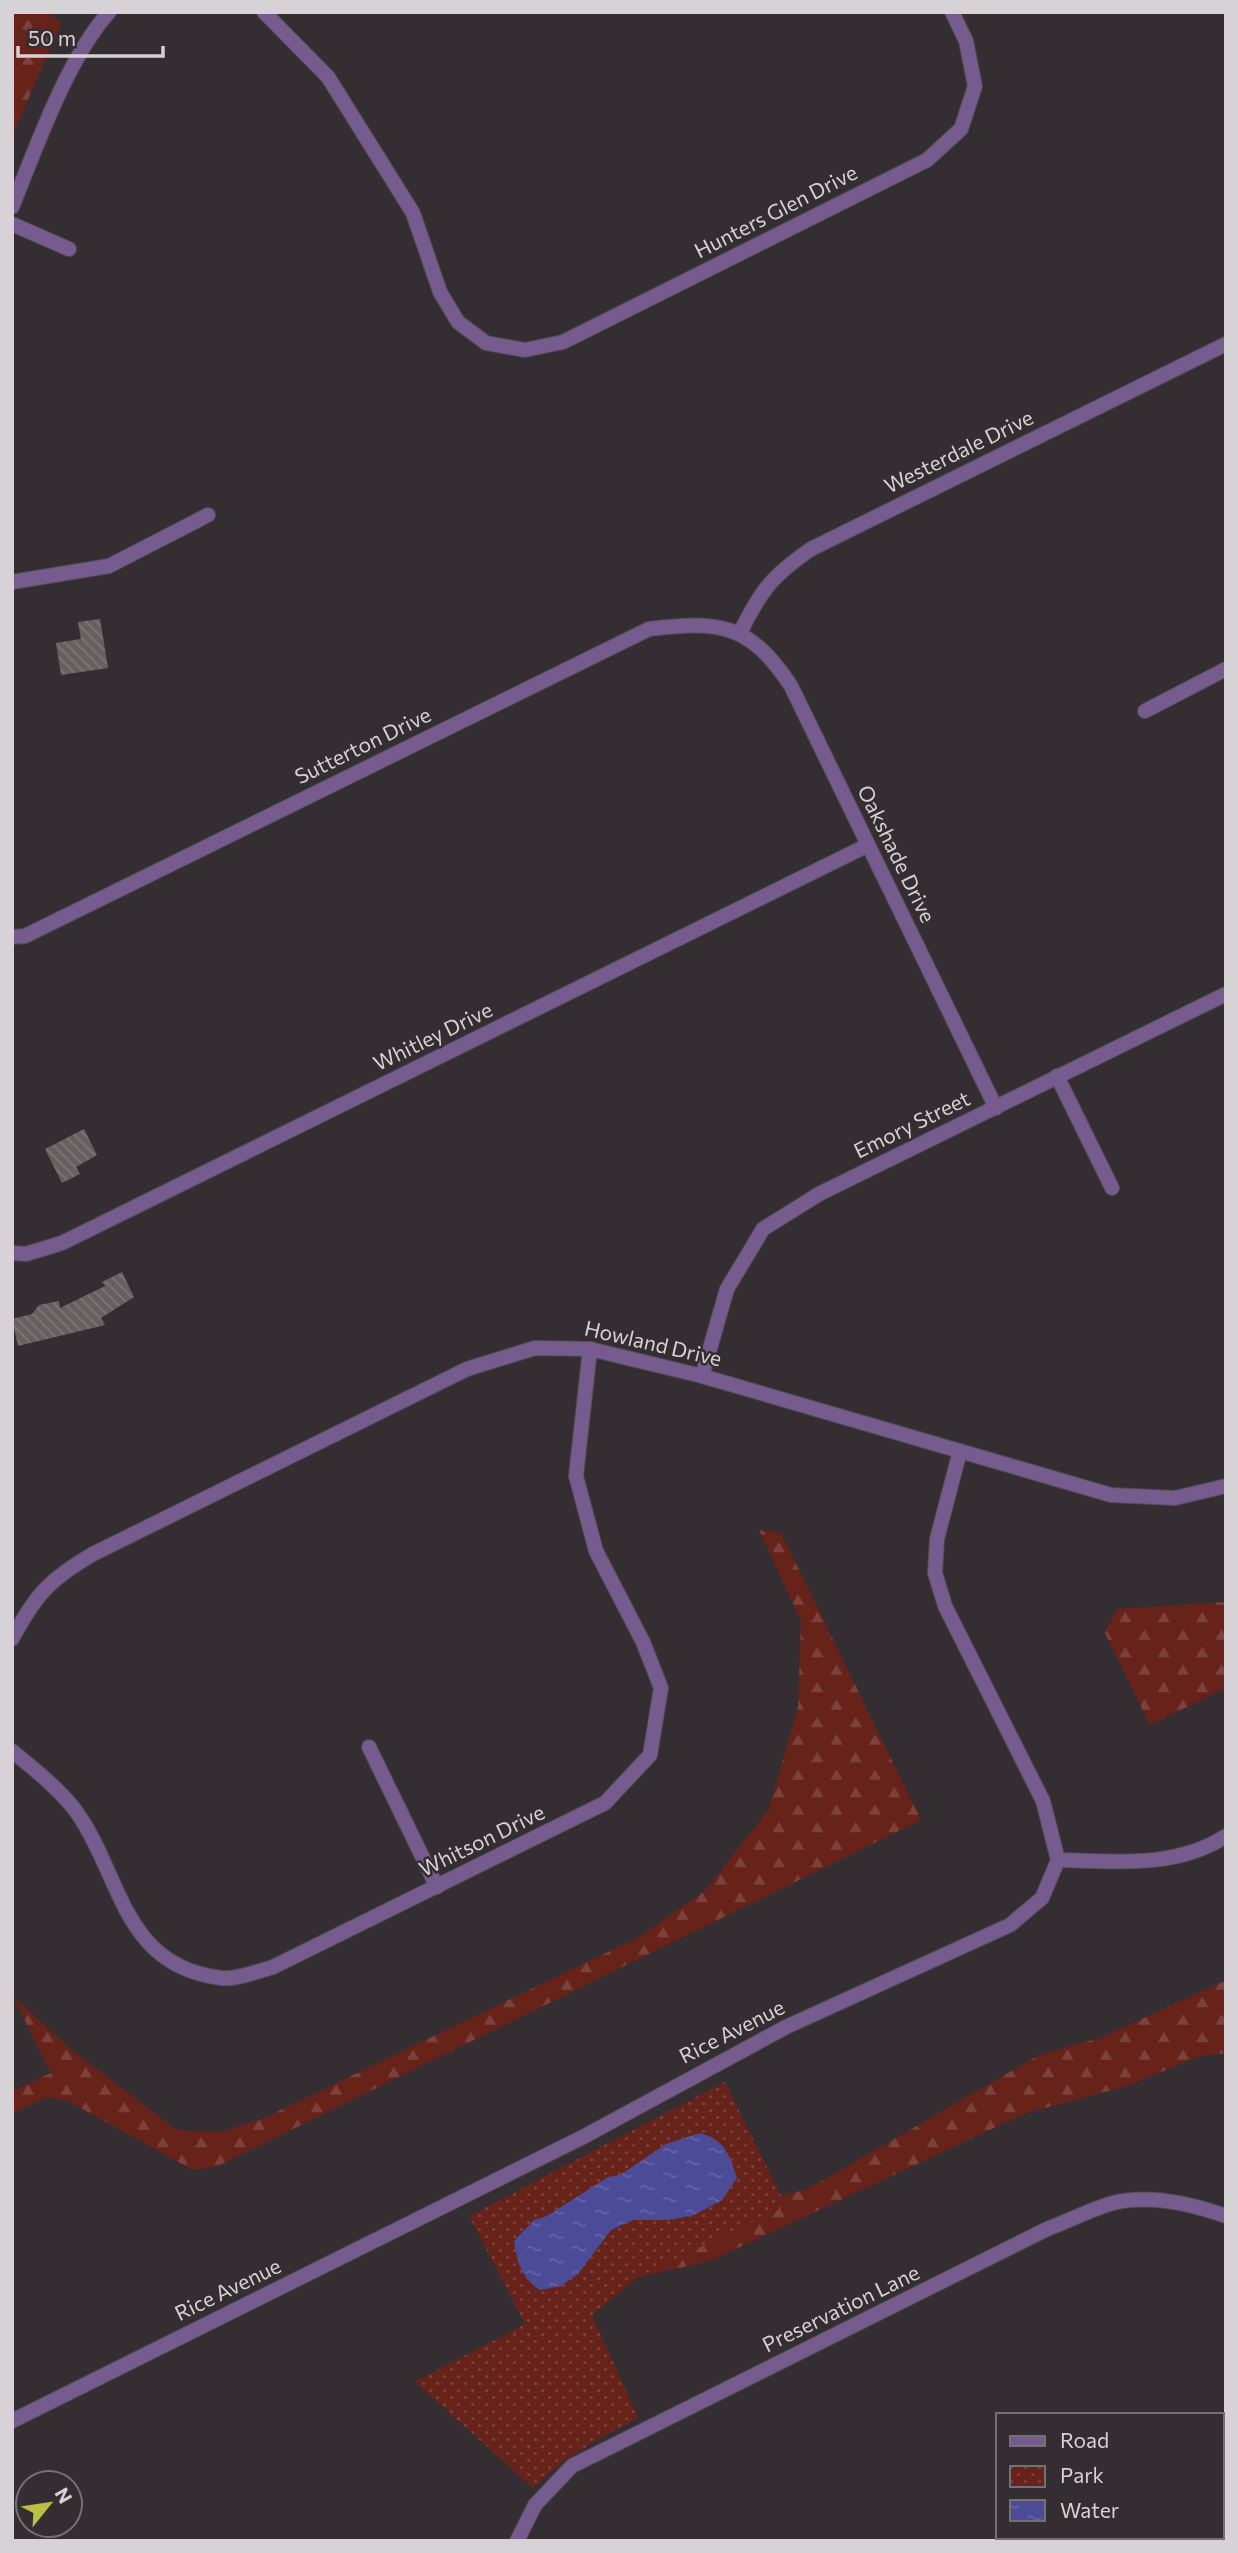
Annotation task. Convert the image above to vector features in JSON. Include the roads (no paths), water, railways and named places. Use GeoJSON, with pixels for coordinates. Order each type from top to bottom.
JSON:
{"type":"FeatureCollection","features":[{"type":"Feature","properties":{"kind":"street"},"geometry":{"type":"LineString","coordinates":[[12,207],[45,123],[96,27],[109,12]]}},
{"type":"Feature","properties":{"kind":"street","name":"Hunters Glen Drive"},"geometry":{"type":"LineString","coordinates":[[264,12],[328,76],[413,213],[440,292],[458,322],[486,343],[525,350],[564,342],[927,160],[961,129],[975,86],[966,41],[952,12]]}},
{"type":"Feature","properties":{"kind":"street"},"geometry":{"type":"LineString","coordinates":[[12,224],[69,249]]}},
{"type":"Feature","properties":{"kind":"street","name":"Westerdale Drive"},"geometry":{"type":"LineString","coordinates":[[740,632],[753,606],[777,572],[810,549],[1226,344]]}},
{"type":"Feature","properties":{"kind":"street"},"geometry":{"type":"LineString","coordinates":[[12,582],[109,566],[208,515]]}},
{"type":"Feature","properties":{"kind":"street","name":"Sutterton Drive"},"geometry":{"type":"LineString","coordinates":[[12,937],[25,936],[649,629],[695,623],[740,632]]}},
{"type":"Feature","properties":{"kind":"street","name":"Oakshade Drive"},"geometry":{"type":"LineString","coordinates":[[740,632],[770,655],[791,686],[996,1108]]}},
{"type":"Feature","properties":{"kind":"street"},"geometry":{"type":"LineString","coordinates":[[1145,711],[1226,669]]}},
{"type":"Feature","properties":{"kind":"street","name":"Whitley Drive"},"geometry":{"type":"LineString","coordinates":[[12,1253],[26,1254],[62,1243],[868,845]]}},
{"type":"Feature","properties":{"kind":"street","name":"Emory Street"},"geometry":{"type":"LineString","coordinates":[[702,1376],[727,1289],[763,1229],[819,1194],[1226,994]]}},
{"type":"Feature","properties":{"kind":"street"},"geometry":{"type":"LineString","coordinates":[[1057,1076],[1112,1188]]}},
{"type":"Feature","properties":{"kind":"street","name":"Howland Drive"},"geometry":{"type":"LineString","coordinates":[[12,1639],[27,1612],[55,1577],[106,1548],[467,1369],[535,1348],[590,1349],[702,1376],[1111,1495],[1175,1498],[1226,1486]]}},
{"type":"Feature","properties":{"kind":"street","name":"Whitson Drive"},"geometry":{"type":"LineString","coordinates":[[12,1751],[78,1814],[122,1904],[143,1938],[174,1964],[223,1979],[274,1967],[605,1803],[650,1755],[661,1688],[643,1642],[596,1550],[576,1476],[590,1349]]}},
{"type":"Feature","properties":{"kind":"street"},"geometry":{"type":"LineString","coordinates":[[960,1451],[937,1539],[935,1573],[945,1606],[1043,1801],[1058,1860],[1156,1862],[1211,1846],[1226,1836]]}},
{"type":"Feature","properties":{"kind":"street"},"geometry":{"type":"LineString","coordinates":[[369,1747],[437,1886]]}},
{"type":"Feature","properties":{"kind":"street","name":"Rice Avenue"},"geometry":{"type":"LineString","coordinates":[[12,2421],[583,2137],[786,2027],[1010,1925],[1042,1898],[1058,1860]]}},
{"type":"Feature","properties":{"kind":"street","name":"Preservation Lane"},"geometry":{"type":"LineString","coordinates":[[517,2541],[535,2505],[572,2466],[1047,2229],[1114,2203],[1139,2200],[1180,2203],[1226,2216]]}},
{"type":"Feature","properties":{"kind":"water"},"geometry":{"type":"Polygon","coordinates":[[[700,2133],[721,2144],[729,2156],[737,2178],[722,2200],[694,2215],[669,2220],[633,2220],[611,2230],[578,2274],[561,2286],[540,2290],[529,2280],[519,2263],[514,2241],[534,2220],[547,2216],[608,2177],[620,2175],[666,2144],[700,2133]]]}}]}
